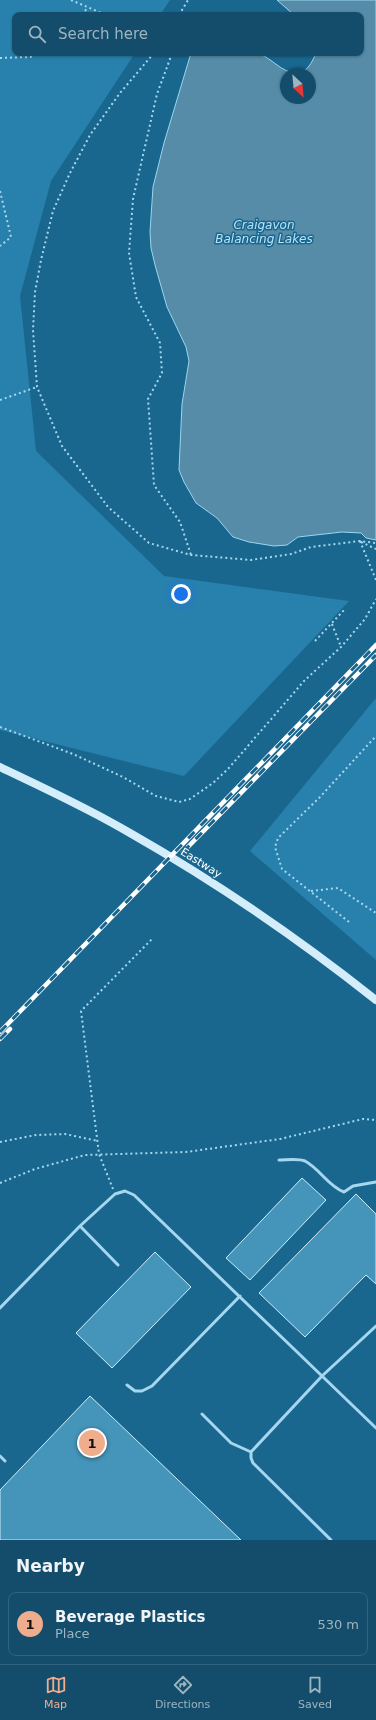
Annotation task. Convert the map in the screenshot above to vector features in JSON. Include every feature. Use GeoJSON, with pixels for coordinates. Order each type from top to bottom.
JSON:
{"type":"FeatureCollection","features":[{"type":"Feature","properties":{"kind":"street","name":"Eastway"},"geometry":{"type":"LineString","coordinates":[[0,767],[61,796],[130,833],[237,899],[319,957],[376,1000]]}},
{"type":"Feature","properties":{"kind":"lane"},"geometry":{"type":"LineString","coordinates":[[279,1160],[303,1160],[320,1172],[336,1189],[344,1192],[353,1186],[376,1182]]}},
{"type":"Feature","properties":{"kind":"lane"},"geometry":{"type":"LineString","coordinates":[[0,1308],[80,1226],[115,1194],[125,1191],[134,1195],[376,1428]]}},
{"type":"Feature","properties":{"kind":"lane"},"geometry":{"type":"LineString","coordinates":[[80,1226],[118,1265]]}},
{"type":"Feature","properties":{"kind":"lane"},"geometry":{"type":"LineString","coordinates":[[127,1385],[135,1391],[142,1391],[152,1386],[240,1296]]}},
{"type":"Feature","properties":{"kind":"lane"},"geometry":{"type":"LineString","coordinates":[[331,1540],[253,1463],[251,1452],[322,1376],[376,1326]]}},
{"type":"Feature","properties":{"kind":"lane"},"geometry":{"type":"LineString","coordinates":[[202,1414],[231,1443],[251,1452]]}},
{"type":"Feature","properties":{"kind":"lane"},"geometry":{"type":"LineString","coordinates":[[0,1456],[5,1461]]}},
{"type":"Feature","properties":{"kind":"path"},"geometry":{"type":"LineString","coordinates":[[71,0],[99,12]]}},
{"type":"Feature","properties":{"kind":"path"},"geometry":{"type":"LineString","coordinates":[[182,12],[188,0]]}},
{"type":"Feature","properties":{"kind":"path"},"geometry":{"type":"LineString","coordinates":[[84,12],[88,7]]}},
{"type":"Feature","properties":{"kind":"path"},"geometry":{"type":"LineString","coordinates":[[0,58],[32,56]]}},
{"type":"Feature","properties":{"kind":"path"},"geometry":{"type":"LineString","coordinates":[[151,56],[120,93],[90,135],[70,173],[53,211],[35,292],[34,330],[37,387],[62,446],[108,507],[149,543],[191,555],[251,560],[291,554],[311,547],[360,541],[376,544]]}},
{"type":"Feature","properties":{"kind":"path"},"geometry":{"type":"LineString","coordinates":[[170,56],[170,59],[157,94],[132,199],[129,253],[136,297],[160,343],[162,373],[148,399],[154,485],[180,522],[191,555]]}},
{"type":"Feature","properties":{"kind":"path"},"geometry":{"type":"LineString","coordinates":[[0,191],[11,237],[0,246]]}},
{"type":"Feature","properties":{"kind":"path"},"geometry":{"type":"LineString","coordinates":[[0,400],[37,387]]}},
{"type":"Feature","properties":{"kind":"path"},"geometry":{"type":"LineString","coordinates":[[360,541],[376,549]]}},
{"type":"Feature","properties":{"kind":"path"},"geometry":{"type":"LineString","coordinates":[[360,541],[376,580]]}},
{"type":"Feature","properties":{"kind":"path"},"geometry":{"type":"LineString","coordinates":[[0,727],[73,754],[122,777],[156,796],[179,802],[190,799],[214,783],[228,769],[304,681],[341,648],[365,618],[376,599]]}},
{"type":"Feature","properties":{"kind":"path"},"geometry":{"type":"LineString","coordinates":[[315,641],[345,609]]}},
{"type":"Feature","properties":{"kind":"path"},"geometry":{"type":"LineString","coordinates":[[332,624],[341,648]]}},
{"type":"Feature","properties":{"kind":"path"},"geometry":{"type":"LineString","coordinates":[[349,922],[282,869],[275,847],[278,838],[320,797],[376,736]]}},
{"type":"Feature","properties":{"kind":"path"},"geometry":{"type":"LineString","coordinates":[[310,891],[338,888],[376,913]]}},
{"type":"Feature","properties":{"kind":"path"},"geometry":{"type":"LineString","coordinates":[[115,1194],[100,1154],[81,1011],[152,939]]}},
{"type":"Feature","properties":{"kind":"path"},"geometry":{"type":"LineString","coordinates":[[0,1182],[36,1169],[85,1155],[186,1152],[280,1139],[363,1119],[376,1120]]}},
{"type":"Feature","properties":{"kind":"path"},"geometry":{"type":"LineString","coordinates":[[0,1142],[36,1135],[65,1134],[98,1142]]}},
{"type":"Feature","properties":{"kind":"shaded area"},"geometry":{"type":"Polygon","coordinates":[[[0,0],[170,0],[162,12],[12,12],[12,56],[133,56],[51,181],[20,296],[36,451],[164,576],[349,601],[184,776],[0,730],[0,0]]]}},
{"type":"Feature","properties":{"kind":"shaded area"},"geometry":{"type":"Polygon","coordinates":[[[376,698],[376,960],[250,851],[376,698]]]}},
{"type":"Feature","properties":{"kind":"water","name":"Craigavon Balancing Lakes"},"geometry":{"type":"Polygon","coordinates":[[[277,0],[376,0],[376,540],[366,538],[361,533],[342,532],[298,537],[287,545],[274,546],[249,542],[233,537],[217,518],[196,503],[179,470],[182,404],[189,361],[186,347],[167,307],[151,248],[150,232],[153,187],[164,143],[190,56],[264,56],[281,68],[280,104],[316,104],[316,68],[307,68],[311,64],[315,56],[364,56],[364,12],[291,12],[277,0]]]}},
{"type":"Feature","properties":{"kind":"building"},"geometry":{"type":"Polygon","coordinates":[[[302,1178],[326,1200],[250,1280],[226,1258],[302,1178]]]}},
{"type":"Feature","properties":{"kind":"building"},"geometry":{"type":"Polygon","coordinates":[[[356,1194],[376,1214],[376,1284],[366,1275],[305,1337],[259,1293],[356,1194]]]}},
{"type":"Feature","properties":{"kind":"building"},"geometry":{"type":"Polygon","coordinates":[[[155,1252],[191,1287],[112,1368],[76,1333],[155,1252]]]}},
{"type":"Feature","properties":{"kind":"building"},"geometry":{"type":"Polygon","coordinates":[[[90,1396],[241,1540],[0,1540],[0,1490],[90,1396]]]}},
{"type":"Feature","properties":{"kind":"railway"},"geometry":{"type":"LineString","coordinates":[[0,1032],[376,645]]}},
{"type":"Feature","properties":{"kind":"railway"},"geometry":{"type":"LineString","coordinates":[[183,852],[376,655]]}},
{"type":"Feature","properties":{"kind":"railway"},"geometry":{"type":"LineString","coordinates":[[0,1039],[10,1029]]}},
{"type":"Feature","properties":{"kind":"place","name":"Beverage Plastics"},"geometry":{"type":"Point","coordinates":[92,1443]}}]}
